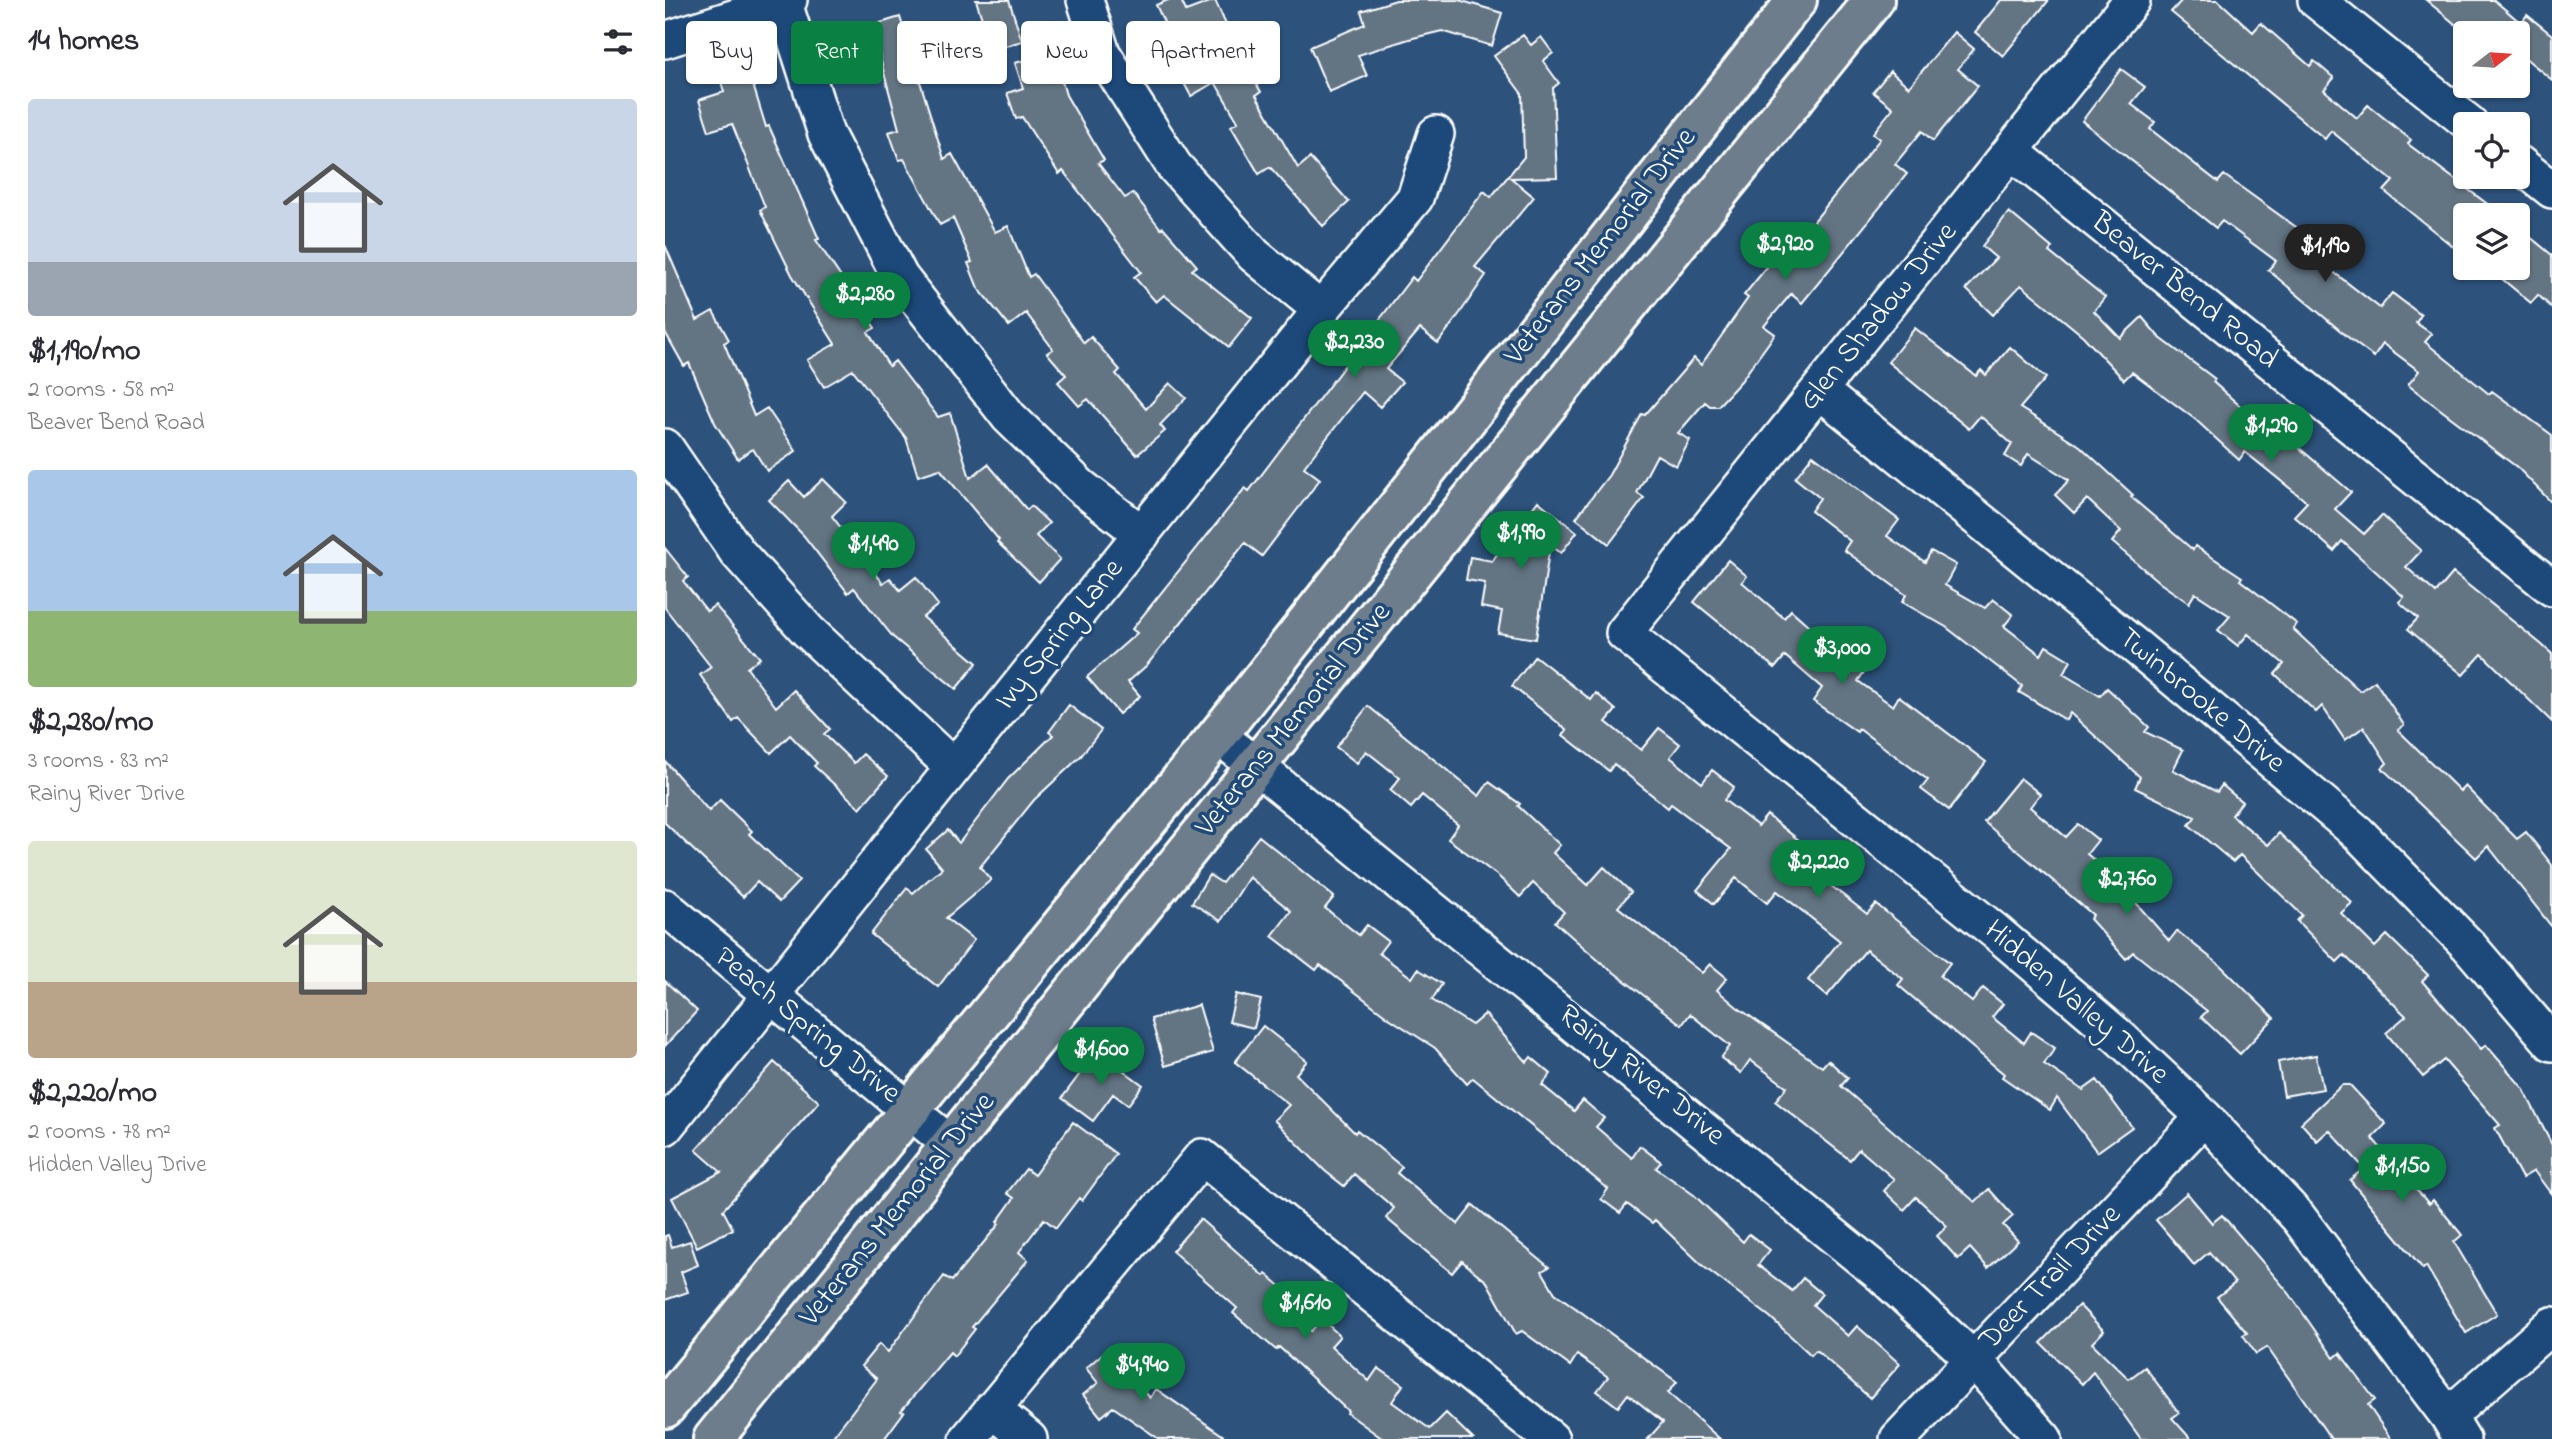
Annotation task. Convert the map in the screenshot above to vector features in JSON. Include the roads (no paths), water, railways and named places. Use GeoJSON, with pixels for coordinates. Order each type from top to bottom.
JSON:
{"type":"FeatureCollection","features":[{"type":"Feature","properties":{"kind":"main road","name":"Veterans Memorial Drive"},"geometry":{"type":"LineString","coordinates":[[665,1410],[1218,735],[1797,0]]}},
{"type":"Feature","properties":{"kind":"main road","name":"Veterans Memorial Drive"},"geometry":{"type":"LineString","coordinates":[[713,1439],[1874,0]]}},
{"type":"Feature","properties":{"kind":"main road"},"geometry":{"type":"LineString","coordinates":[[1569,287],[1615,321]]}},
{"type":"Feature","properties":{"kind":"main road"},"geometry":{"type":"LineString","coordinates":[[665,1410],[697,1439]]}},
{"type":"Feature","properties":{"kind":"street"},"geometry":{"type":"LineString","coordinates":[[1085,0],[1102,52],[1174,166],[1254,255],[1321,310]]}},
{"type":"Feature","properties":{"kind":"street","name":"Glen Shadow Drive"},"geometry":{"type":"LineString","coordinates":[[1624,633],[2132,0]]}},
{"type":"Feature","properties":{"kind":"street"},"geometry":{"type":"LineString","coordinates":[[2316,0],[2455,112]]}},
{"type":"Feature","properties":{"kind":"street"},"geometry":{"type":"LineString","coordinates":[[665,40],[785,1],[826,134],[900,277],[1009,417],[1080,486],[1142,534]]}},
{"type":"Feature","properties":{"kind":"street","name":"Ivy Spring Lane"},"geometry":{"type":"LineString","coordinates":[[665,1127],[1321,310],[1415,198],[1436,134]]}},
{"type":"Feature","properties":{"kind":"street","name":"Beaver Bend Road"},"geometry":{"type":"LineString","coordinates":[[2012,152],[2552,589]]}},
{"type":"Feature","properties":{"kind":"street"},"geometry":{"type":"LineString","coordinates":[[2530,173],[2552,190]]}},
{"type":"Feature","properties":{"kind":"street","name":"Twinbrooke Drive"},"geometry":{"type":"LineString","coordinates":[[1820,391],[2140,650],[2358,833],[2469,946],[2552,1043]]}},
{"type":"Feature","properties":{"kind":"street"},"geometry":{"type":"LineString","coordinates":[[665,447],[737,552],[808,631],[953,767]]}},
{"type":"Feature","properties":{"kind":"street","name":"Hidden Valley Drive"},"geometry":{"type":"LineString","coordinates":[[1624,633],[1996,932],[2118,1036],[2204,1117],[2298,1217],[2455,1428]]}},
{"type":"Feature","properties":{"kind":"street","name":"Rainy River Drive"},"geometry":{"type":"LineString","coordinates":[[1218,735],[1778,1187],[1883,1276],[1974,1360],[2045,1439]]}},
{"type":"Feature","properties":{"kind":"street","name":"Peach Spring Drive"},"geometry":{"type":"LineString","coordinates":[[665,907],[950,1144]]}},
{"type":"Feature","properties":{"kind":"street","name":"Deer Trail Drive"},"geometry":{"type":"LineString","coordinates":[[1898,1439],[2204,1117]]}},
{"type":"Feature","properties":{"kind":"street"},"geometry":{"type":"LineString","coordinates":[[968,1439],[1202,1157],[1551,1439]]}},
{"type":"Feature","properties":{"kind":"street"},"geometry":{"type":"LineString","coordinates":[[2455,1428],[2552,1325]]}},
{"type":"Feature","properties":{"kind":"street"},"geometry":{"type":"LineString","coordinates":[[992,1409],[1029,1439]]}}]}
